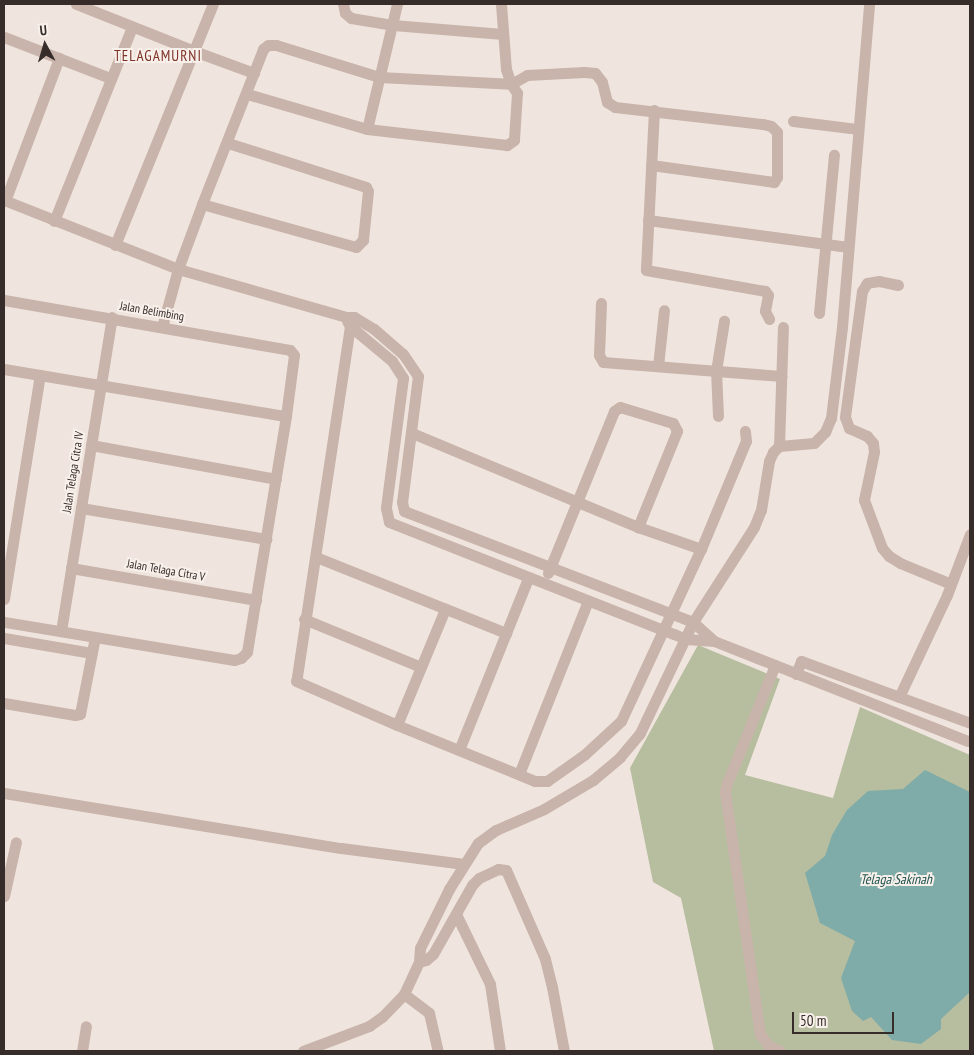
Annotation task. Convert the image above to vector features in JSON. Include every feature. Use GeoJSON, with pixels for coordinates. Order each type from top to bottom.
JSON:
{"type":"FeatureCollection","features":[{"type":"Feature","properties":{"kind":"street"},"geometry":{"type":"LineString","coordinates":[[76,4],[194,52],[254,73]]}},
{"type":"Feature","properties":{"kind":"street"},"geometry":{"type":"LineString","coordinates":[[115,245],[213,4]]}},
{"type":"Feature","properties":{"kind":"street"},"geometry":{"type":"LineString","coordinates":[[343,4],[344,13],[351,18],[393,25],[503,34]]}},
{"type":"Feature","properties":{"kind":"street"},"geometry":{"type":"LineString","coordinates":[[367,129],[397,4]]}},
{"type":"Feature","properties":{"kind":"street"},"geometry":{"type":"LineString","coordinates":[[247,94],[367,129],[510,144],[514,140],[517,93],[511,84],[506,69],[502,4]]}},
{"type":"Feature","properties":{"kind":"street"},"geometry":{"type":"LineString","coordinates":[[779,446],[814,443],[825,432],[832,418],[869,4]]}},
{"type":"Feature","properties":{"kind":"street"},"geometry":{"type":"LineString","coordinates":[[54,221],[132,27]]}},
{"type":"Feature","properties":{"kind":"street"},"geometry":{"type":"LineString","coordinates":[[5,41],[59,58],[110,78]]}},
{"type":"Feature","properties":{"kind":"street"},"geometry":{"type":"LineString","coordinates":[[162,327],[178,269],[202,204],[228,144],[263,48],[268,45],[276,45],[379,77],[511,84],[527,75],[594,73],[602,82],[606,102],[614,107],[654,110],[771,126],[777,132],[777,180],[772,182],[651,165]]}},
{"type":"Feature","properties":{"kind":"street"},"geometry":{"type":"LineString","coordinates":[[59,58],[4,200],[178,269],[350,320],[374,329],[403,354],[418,376],[402,502],[404,511],[693,622],[714,641]]}},
{"type":"Feature","properties":{"kind":"street"},"geometry":{"type":"LineString","coordinates":[[654,110],[646,270],[765,291],[768,295],[766,311],[769,319]]}},
{"type":"Feature","properties":{"kind":"street"},"geometry":{"type":"LineString","coordinates":[[793,121],[857,129]]}},
{"type":"Feature","properties":{"kind":"street"},"geometry":{"type":"LineString","coordinates":[[202,204],[356,247],[363,240],[368,191],[366,187],[228,144]]}},
{"type":"Feature","properties":{"kind":"street"},"geometry":{"type":"LineString","coordinates":[[819,313],[824,244],[834,155]]}},
{"type":"Feature","properties":{"kind":"street"},"geometry":{"type":"LineString","coordinates":[[648,220],[848,247]]}},
{"type":"Feature","properties":{"kind":"street"},"geometry":{"type":"LineString","coordinates":[[898,285],[879,281],[867,283],[862,291],[845,418],[849,428],[873,443],[874,452],[864,500],[882,548],[889,556],[900,563],[951,584]]}},
{"type":"Feature","properties":{"kind":"street","name":"Jalan Belimbing"},"geometry":{"type":"LineString","coordinates":[[4,300],[112,317],[290,350],[294,353],[286,416]]}},
{"type":"Feature","properties":{"kind":"street"},"geometry":{"type":"LineString","coordinates":[[601,303],[600,359],[603,362],[781,376]]}},
{"type":"Feature","properties":{"kind":"street"},"geometry":{"type":"LineString","coordinates":[[658,366],[664,310]]}},
{"type":"Feature","properties":{"kind":"street","name":"Jalan Telaga Citra IV"},"geometry":{"type":"LineString","coordinates":[[61,631],[112,317]]}},
{"type":"Feature","properties":{"kind":"street"},"geometry":{"type":"LineString","coordinates":[[350,320],[401,373],[403,385],[386,508],[389,522],[686,639],[714,641],[969,744],[970,724],[801,661],[796,674]]}},
{"type":"Feature","properties":{"kind":"street"},"geometry":{"type":"LineString","coordinates":[[350,320],[316,558],[304,619],[296,680],[397,726],[535,781],[547,781],[584,755],[621,721],[701,550],[746,441],[745,431]]}},
{"type":"Feature","properties":{"kind":"street"},"geometry":{"type":"LineString","coordinates":[[718,416],[716,371],[724,321]]}},
{"type":"Feature","properties":{"kind":"street"},"geometry":{"type":"LineString","coordinates":[[303,1051],[369,1026],[382,1017],[404,994],[419,962],[420,948],[449,888],[478,843],[496,830],[520,820],[593,780],[620,757],[640,733],[693,622],[754,527],[761,510],[769,461],[779,446],[783,327]]}},
{"type":"Feature","properties":{"kind":"street"},"geometry":{"type":"LineString","coordinates":[[392,362],[403,354]]}},
{"type":"Feature","properties":{"kind":"street"},"geometry":{"type":"LineString","coordinates":[[4,369],[286,416],[247,652],[241,658],[234,660],[4,622]]}},
{"type":"Feature","properties":{"kind":"street"},"geometry":{"type":"LineString","coordinates":[[4,599],[40,375]]}},
{"type":"Feature","properties":{"kind":"street"},"geometry":{"type":"LineString","coordinates":[[544,584],[614,411],[620,408],[626,408],[673,423],[677,430],[638,527]]}},
{"type":"Feature","properties":{"kind":"street"},"geometry":{"type":"LineString","coordinates":[[412,432],[638,527],[701,550]]}},
{"type":"Feature","properties":{"kind":"street"},"geometry":{"type":"LineString","coordinates":[[91,445],[276,479]]}},
{"type":"Feature","properties":{"kind":"street"},"geometry":{"type":"LineString","coordinates":[[81,508],[266,539]]}},
{"type":"Feature","properties":{"kind":"street"},"geometry":{"type":"LineString","coordinates":[[900,697],[951,584],[970,534]]}},
{"type":"Feature","properties":{"kind":"street"},"geometry":{"type":"LineString","coordinates":[[316,558],[506,633]]}},
{"type":"Feature","properties":{"kind":"street","name":"Jalan Telaga Citra V"},"geometry":{"type":"LineString","coordinates":[[71,568],[256,600]]}},
{"type":"Feature","properties":{"kind":"street"},"geometry":{"type":"LineString","coordinates":[[459,750],[528,578]]}},
{"type":"Feature","properties":{"kind":"street"},"geometry":{"type":"LineString","coordinates":[[518,774],[588,601]]}},
{"type":"Feature","properties":{"kind":"street"},"geometry":{"type":"LineString","coordinates":[[397,726],[445,609]]}},
{"type":"Feature","properties":{"kind":"street"},"geometry":{"type":"LineString","coordinates":[[304,619],[422,667]]}},
{"type":"Feature","properties":{"kind":"street"},"geometry":{"type":"LineString","coordinates":[[4,703],[75,715],[80,714],[95,637]]}},
{"type":"Feature","properties":{"kind":"street"},"geometry":{"type":"LineString","coordinates":[[4,638],[92,653]]}},
{"type":"Feature","properties":{"kind":"street"},"geometry":{"type":"LineString","coordinates":[[774,665],[725,792],[760,1034],[763,1041],[780,1051]]}},
{"type":"Feature","properties":{"kind":"street"},"geometry":{"type":"LineString","coordinates":[[4,793],[341,848],[464,864]]}},
{"type":"Feature","properties":{"kind":"street"},"geometry":{"type":"LineString","coordinates":[[4,896],[16,842]]}},
{"type":"Feature","properties":{"kind":"street"},"geometry":{"type":"LineString","coordinates":[[419,962],[433,954],[472,885],[479,878],[498,869],[506,870],[545,959],[564,1051]]}},
{"type":"Feature","properties":{"kind":"street"},"geometry":{"type":"LineString","coordinates":[[456,914],[490,984],[500,1051]]}},
{"type":"Feature","properties":{"kind":"street"},"geometry":{"type":"LineString","coordinates":[[404,994],[429,1014],[438,1051]]}},
{"type":"Feature","properties":{"kind":"street"},"geometry":{"type":"LineString","coordinates":[[82,1051],[86,1026]]}},
{"type":"Feature","properties":{"kind":"green space"},"geometry":{"type":"Polygon","coordinates":[[[698,645],[780,679],[745,775],[833,798],[860,707],[970,755],[970,1051],[714,1051],[681,898],[653,882],[630,768],[698,645]]]}},
{"type":"Feature","properties":{"kind":"water","name":"Telaga Sakinah"},"geometry":{"type":"Polygon","coordinates":[[[925,770],[970,792],[970,992],[941,1019],[941,1029],[921,1044],[892,1040],[871,1017],[863,1021],[852,1011],[841,978],[855,941],[820,923],[805,873],[825,856],[832,835],[847,810],[868,791],[903,789],[925,770]]]}},
{"type":"Feature","properties":{"kind":"district","name":"TELAGAMURNI"},"geometry":{"type":"Point","coordinates":[158,56]}}]}
